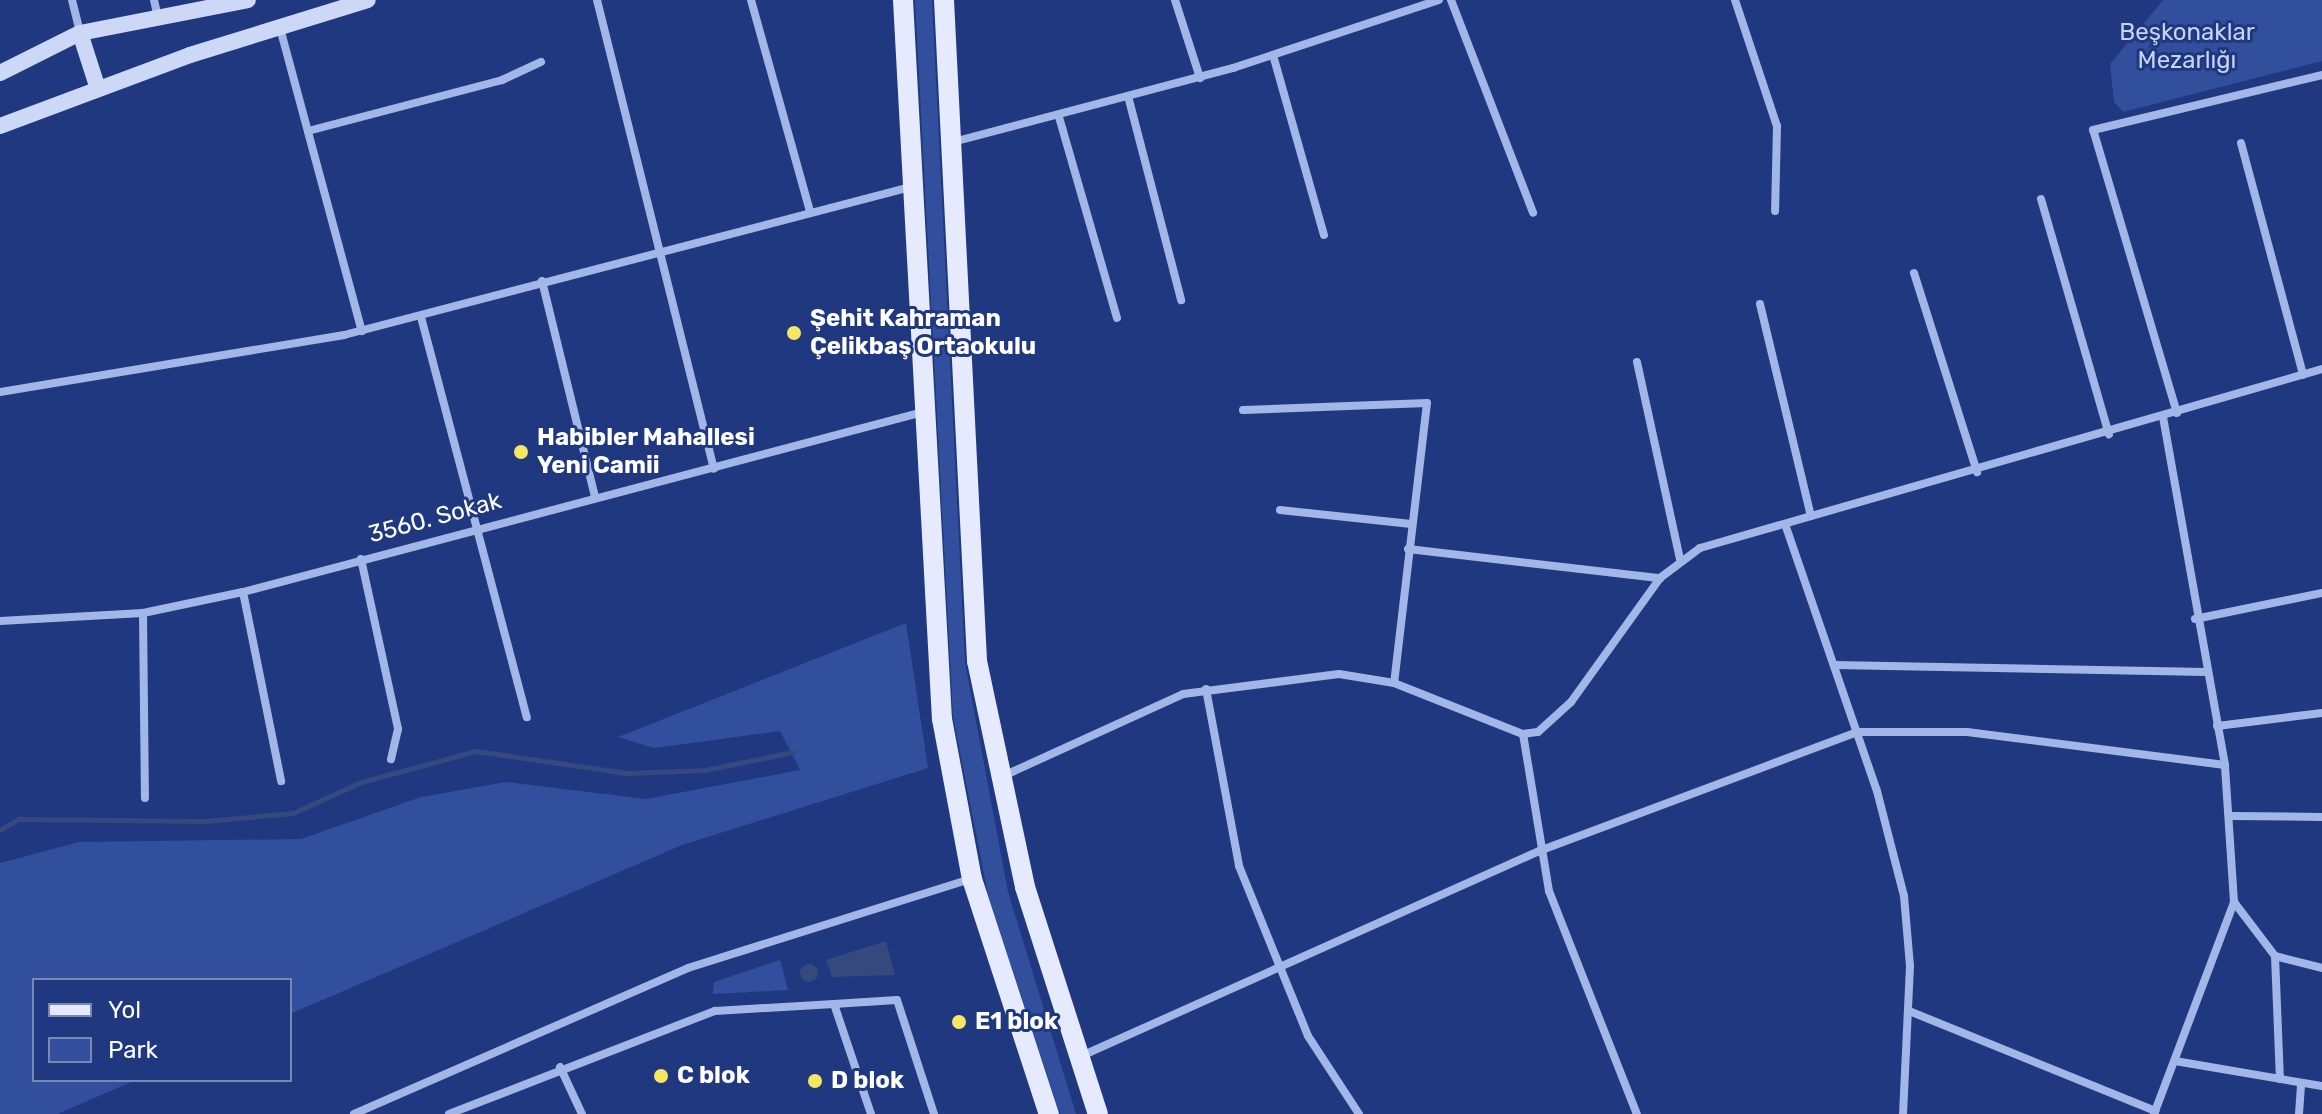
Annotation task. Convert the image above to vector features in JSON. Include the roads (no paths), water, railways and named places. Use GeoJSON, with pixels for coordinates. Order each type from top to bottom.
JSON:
{"type":"FeatureCollection","features":[{"type":"Feature","properties":{"kind":"main road"},"geometry":{"type":"LineString","coordinates":[[0,73],[80,33],[248,0]]}},
{"type":"Feature","properties":{"kind":"main road"},"geometry":{"type":"LineString","coordinates":[[0,126],[97,86],[368,0]]}},
{"type":"Feature","properties":{"kind":"main road"},"geometry":{"type":"LineString","coordinates":[[903,0],[942,719],[972,879],[1049,1114]]}},
{"type":"Feature","properties":{"kind":"main road"},"geometry":{"type":"LineString","coordinates":[[944,0],[948,144],[977,661],[997,779],[1098,1114]]}},
{"type":"Feature","properties":{"kind":"main road"},"geometry":{"type":"LineString","coordinates":[[80,33],[97,86]]}},
{"type":"Feature","properties":{"kind":"street"},"geometry":{"type":"LineString","coordinates":[[72,0],[80,33]]}},
{"type":"Feature","properties":{"kind":"street"},"geometry":{"type":"LineString","coordinates":[[154,0],[158,18]]}},
{"type":"Feature","properties":{"kind":"street"},"geometry":{"type":"LineString","coordinates":[[597,0],[664,248],[714,469]]}},
{"type":"Feature","properties":{"kind":"street"},"geometry":{"type":"LineString","coordinates":[[751,0],[810,212]]}},
{"type":"Feature","properties":{"kind":"street"},"geometry":{"type":"LineString","coordinates":[[1175,0],[1200,78]]}},
{"type":"Feature","properties":{"kind":"street"},"geometry":{"type":"LineString","coordinates":[[948,144],[1200,78],[1439,0]]}},
{"type":"Feature","properties":{"kind":"street"},"geometry":{"type":"LineString","coordinates":[[1451,0],[1533,213]]}},
{"type":"Feature","properties":{"kind":"street"},"geometry":{"type":"LineString","coordinates":[[1735,0],[1777,126],[1775,211]]}},
{"type":"Feature","properties":{"kind":"street"},"geometry":{"type":"LineString","coordinates":[[280,28],[362,331]]}},
{"type":"Feature","properties":{"kind":"street"},"geometry":{"type":"LineString","coordinates":[[1273,55],[1324,235]]}},
{"type":"Feature","properties":{"kind":"street"},"geometry":{"type":"LineString","coordinates":[[308,131],[502,80],[541,62]]}},
{"type":"Feature","properties":{"kind":"street"},"geometry":{"type":"LineString","coordinates":[[2177,413],[2093,130],[2322,75]]}},
{"type":"Feature","properties":{"kind":"street"},"geometry":{"type":"LineString","coordinates":[[1128,96],[1181,300]]}},
{"type":"Feature","properties":{"kind":"street"},"geometry":{"type":"LineString","coordinates":[[1059,117],[1117,318]]}},
{"type":"Feature","properties":{"kind":"street"},"geometry":{"type":"LineString","coordinates":[[2241,143],[2303,375]]}},
{"type":"Feature","properties":{"kind":"street"},"geometry":{"type":"LineString","coordinates":[[0,392],[362,331],[664,248],[911,187]]}},
{"type":"Feature","properties":{"kind":"street"},"geometry":{"type":"LineString","coordinates":[[2041,199],[2109,434]]}},
{"type":"Feature","properties":{"kind":"street"},"geometry":{"type":"LineString","coordinates":[[1914,273],[1977,472]]}},
{"type":"Feature","properties":{"kind":"street"},"geometry":{"type":"LineString","coordinates":[[542,281],[595,497]]}},
{"type":"Feature","properties":{"kind":"street"},"geometry":{"type":"LineString","coordinates":[[1760,304],[1811,516]]}},
{"type":"Feature","properties":{"kind":"street"},"geometry":{"type":"LineString","coordinates":[[421,317],[527,717]]}},
{"type":"Feature","properties":{"kind":"street"},"geometry":{"type":"LineString","coordinates":[[1637,362],[1680,560]]}},
{"type":"Feature","properties":{"kind":"street"},"geometry":{"type":"LineString","coordinates":[[997,779],[1206,689],[1339,674],[1394,683],[1523,734],[1552,725],[1660,578],[1680,560],[1811,516],[1977,472],[2322,369]]}},
{"type":"Feature","properties":{"kind":"street"},"geometry":{"type":"LineString","coordinates":[[1243,410],[1427,403],[1394,683]]}},
{"type":"Feature","properties":{"kind":"street","name":"3560. Sokak"},"geometry":{"type":"LineString","coordinates":[[0,621],[143,613],[243,592],[477,526],[714,469],[923,412]]}},
{"type":"Feature","properties":{"kind":"street"},"geometry":{"type":"LineString","coordinates":[[1909,1011],[2155,1112],[2234,902],[2231,816],[2225,765],[2195,619],[2163,417]]}},
{"type":"Feature","properties":{"kind":"street"},"geometry":{"type":"LineString","coordinates":[[1280,510],[1411,524]]}},
{"type":"Feature","properties":{"kind":"street"},"geometry":{"type":"LineString","coordinates":[[1785,524],[1857,732],[1904,896],[1909,1011],[1903,1114]]}},
{"type":"Feature","properties":{"kind":"street"},"geometry":{"type":"LineString","coordinates":[[1408,549],[1660,578]]}},
{"type":"Feature","properties":{"kind":"street"},"geometry":{"type":"LineString","coordinates":[[361,559],[398,729],[391,759]]}},
{"type":"Feature","properties":{"kind":"street"},"geometry":{"type":"LineString","coordinates":[[243,592],[281,781]]}},
{"type":"Feature","properties":{"kind":"street"},"geometry":{"type":"LineString","coordinates":[[2195,619],[2322,593]]}},
{"type":"Feature","properties":{"kind":"street"},"geometry":{"type":"LineString","coordinates":[[143,613],[145,798]]}},
{"type":"Feature","properties":{"kind":"street"},"geometry":{"type":"LineString","coordinates":[[1835,665],[2206,672]]}},
{"type":"Feature","properties":{"kind":"street"},"geometry":{"type":"LineString","coordinates":[[1206,689],[1239,866],[1278,970],[1308,1036],[1359,1114]]}},
{"type":"Feature","properties":{"kind":"street"},"geometry":{"type":"LineString","coordinates":[[2217,726],[2322,713]]}},
{"type":"Feature","properties":{"kind":"street"},"geometry":{"type":"LineString","coordinates":[[1079,1058],[1539,851],[1857,732],[1967,732],[2225,765]]}},
{"type":"Feature","properties":{"kind":"street"},"geometry":{"type":"LineString","coordinates":[[1523,734],[1539,851],[1637,1114]]}},
{"type":"Feature","properties":{"kind":"street"},"geometry":{"type":"LineString","coordinates":[[2231,816],[2322,817]]}},
{"type":"Feature","properties":{"kind":"street"},"geometry":{"type":"LineString","coordinates":[[354,1114],[688,968],[972,879]]}},
{"type":"Feature","properties":{"kind":"street"},"geometry":{"type":"LineString","coordinates":[[2234,902],[2275,956],[2280,1079]]}},
{"type":"Feature","properties":{"kind":"street"},"geometry":{"type":"LineString","coordinates":[[2275,956],[2322,968]]}},
{"type":"Feature","properties":{"kind":"street"},"geometry":{"type":"LineString","coordinates":[[449,1114],[560,1067],[582,1068],[715,1011],[897,1000],[934,1114]]}},
{"type":"Feature","properties":{"kind":"street"},"geometry":{"type":"LineString","coordinates":[[834,1004],[871,1114]]}},
{"type":"Feature","properties":{"kind":"street"},"geometry":{"type":"LineString","coordinates":[[2175,1061],[2322,1086]]}},
{"type":"Feature","properties":{"kind":"street"},"geometry":{"type":"LineString","coordinates":[[560,1067],[582,1114]]}},
{"type":"Feature","properties":{"kind":"street"},"geometry":{"type":"LineString","coordinates":[[2299,1114],[2301,1083]]}},
{"type":"Feature","properties":{"kind":"waterway"},"geometry":{"type":"LineString","coordinates":[[0,830],[18,819],[206,821],[293,813],[361,782],[476,751],[626,773],[705,770],[793,752]]}},
{"type":"Feature","properties":{"kind":"place","name":"Şehit Kahraman Çelikbaş Ortaokulu"},"geometry":{"type":"Point","coordinates":[794,333]}},
{"type":"Feature","properties":{"kind":"place","name":"Habibler Mahallesi Yeni Camii"},"geometry":{"type":"Point","coordinates":[521,452]}},
{"type":"Feature","properties":{"kind":"place","name":"E1 blok"},"geometry":{"type":"Point","coordinates":[959,1022]}},
{"type":"Feature","properties":{"kind":"place","name":"C blok"},"geometry":{"type":"Point","coordinates":[661,1076]}},
{"type":"Feature","properties":{"kind":"place","name":"D blok"},"geometry":{"type":"Point","coordinates":[815,1081]}},
{"type":"Feature","properties":{"kind":"park label","name":"Beşkonaklar Mezarlığı"},"geometry":{"type":"Point","coordinates":[2187,47]}}]}
